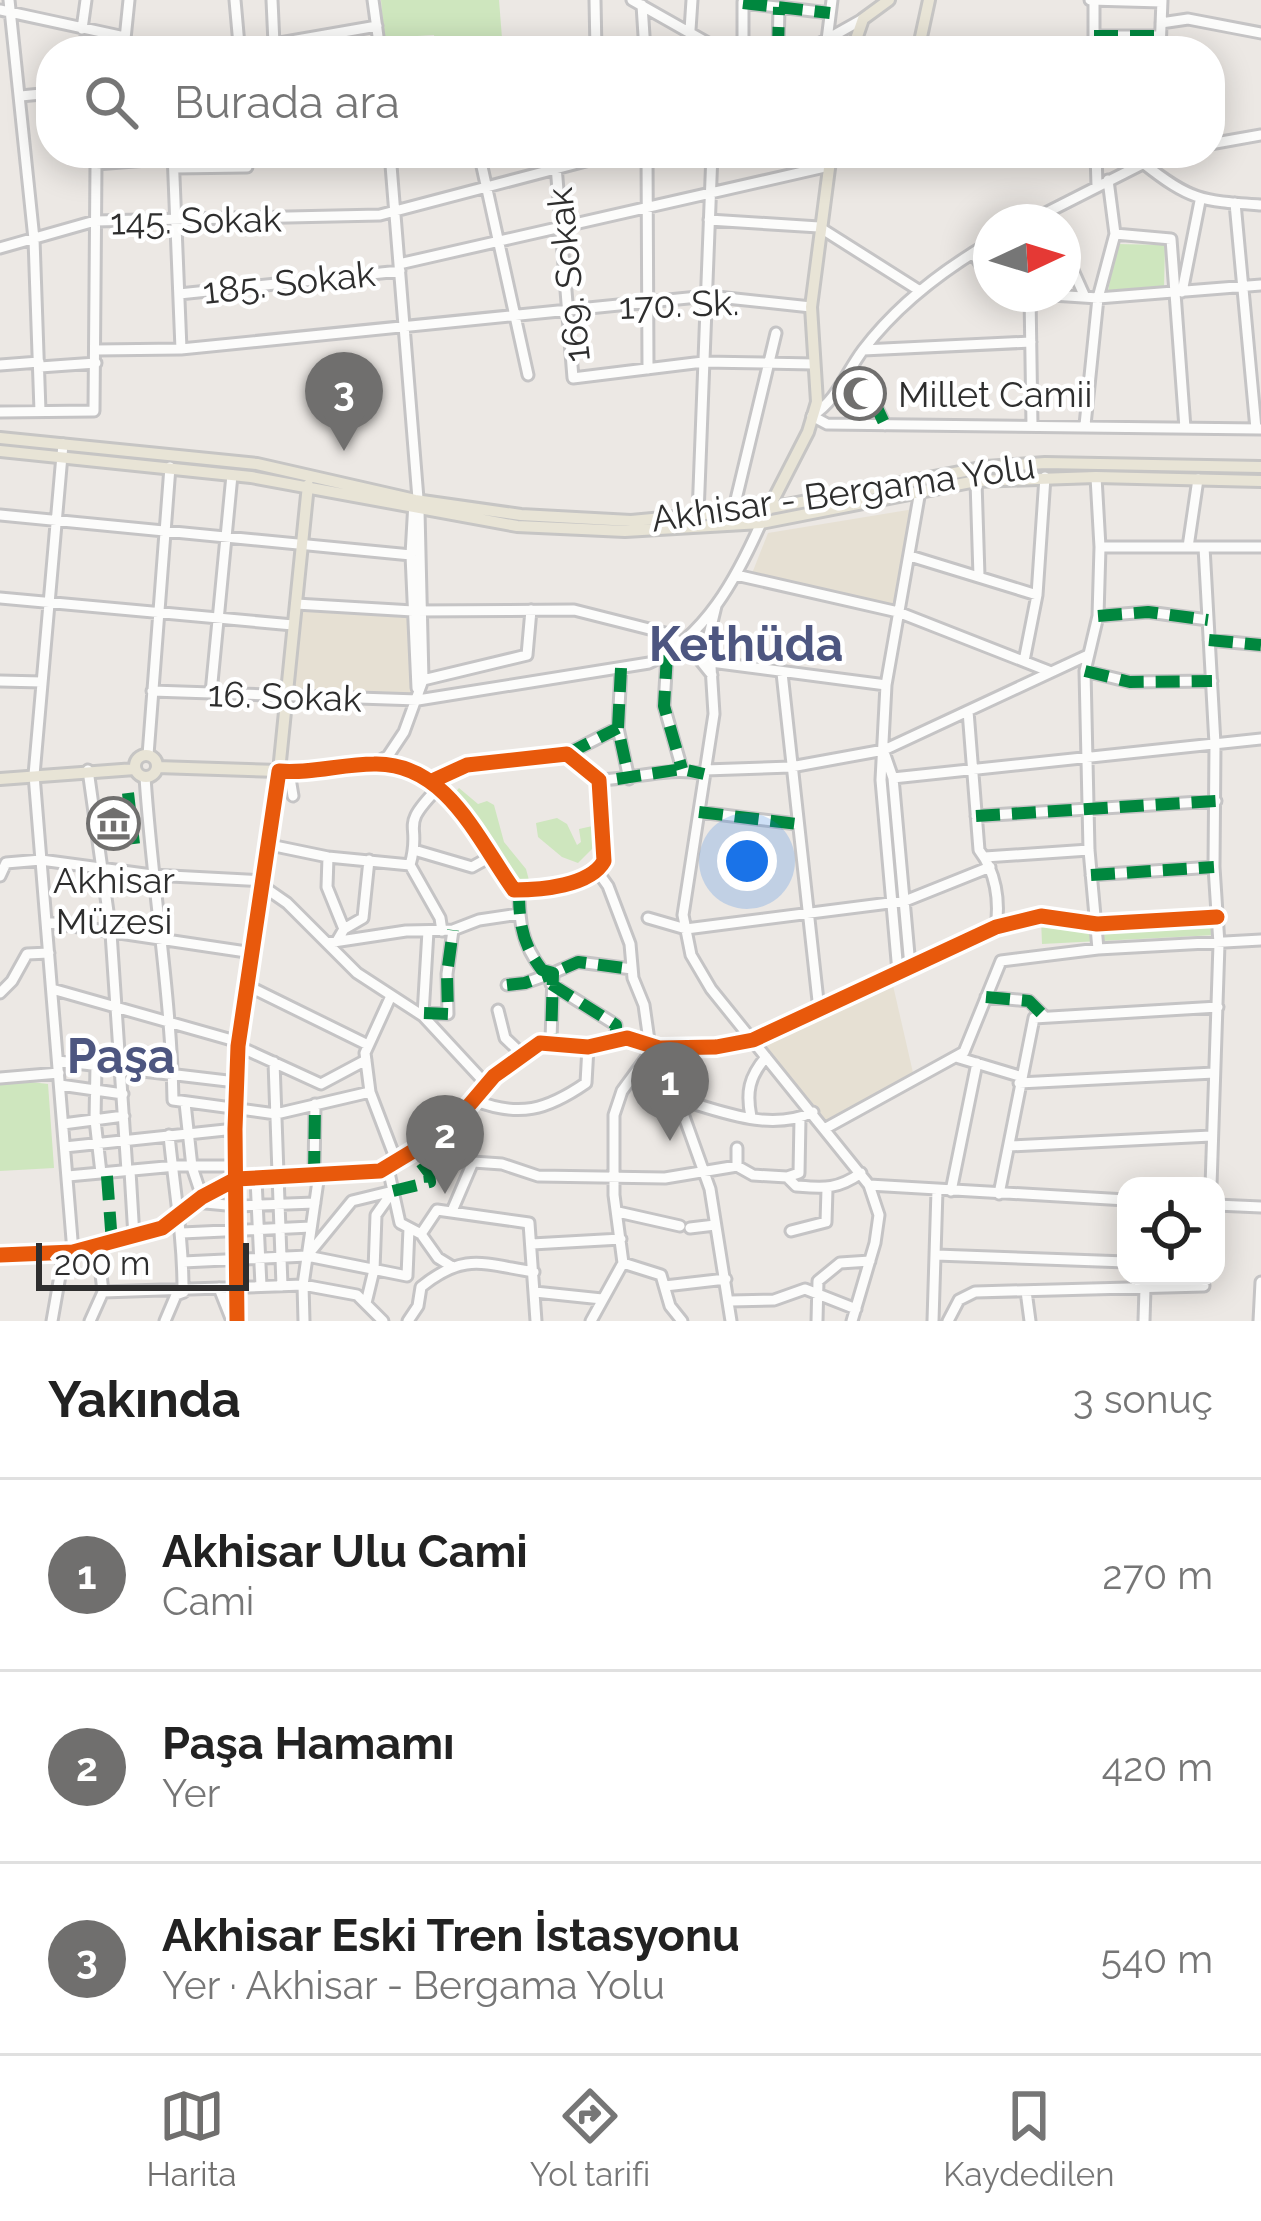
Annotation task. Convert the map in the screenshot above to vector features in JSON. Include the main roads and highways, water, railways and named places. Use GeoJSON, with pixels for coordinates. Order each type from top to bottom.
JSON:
{"type":"FeatureCollection","features":[{"type":"Feature","properties":{"kind":"main road"},"geometry":{"type":"LineString","coordinates":[[857,36],[863,19],[889,0]]}},
{"type":"Feature","properties":{"kind":"main road"},"geometry":{"type":"LineString","coordinates":[[921,36],[929,0]]}},
{"type":"Feature","properties":{"kind":"main road"},"geometry":{"type":"LineString","coordinates":[[761,523],[817,402],[811,307],[829,168]]}},
{"type":"Feature","properties":{"kind":"main road","name":"Akhisar - Bergama Yolu"},"geometry":{"type":"LineString","coordinates":[[0,438],[170,467],[309,482]]}},
{"type":"Feature","properties":{"kind":"main road","name":"Akhisar - Bergama Yolu"},"geometry":{"type":"LineString","coordinates":[[0,452],[62,450],[257,464],[309,482],[517,526],[625,531],[761,523],[976,482],[1045,477],[1261,481]]}},
{"type":"Feature","properties":{"kind":"main road","name":"Akhisar - Bergama Yolu"},"geometry":{"type":"LineString","coordinates":[[415,507],[609,520],[770,508],[986,467],[1045,463],[1261,467]]}},
{"type":"Feature","properties":{"kind":"main road"},"geometry":{"type":"LineString","coordinates":[[157,767],[284,772],[286,698],[309,482]]}},
{"type":"Feature","properties":{"kind":"main road"},"geometry":{"type":"LineString","coordinates":[[140,773],[138,758],[148,755],[157,767]]}},
{"type":"Feature","properties":{"kind":"main road"},"geometry":{"type":"LineString","coordinates":[[0,779],[88,770],[151,776],[157,767]]}},
{"type":"Feature","properties":{"kind":"place","name":"Millet Camii"},"geometry":{"type":"Point","coordinates":[859,394]}},
{"type":"Feature","properties":{"kind":"place","name":"Akhisar Eski Tren İstasyonu"},"geometry":{"type":"Point","coordinates":[344,451]}},
{"type":"Feature","properties":{"kind":"place","name":"Akhisar Müzesi"},"geometry":{"type":"Point","coordinates":[114,824]}},
{"type":"Feature","properties":{"kind":"place","name":"Akhisar Ulu Cami"},"geometry":{"type":"Point","coordinates":[670,1141]}},
{"type":"Feature","properties":{"kind":"place","name":"Paşa Hamamı"},"geometry":{"type":"Point","coordinates":[445,1194]}},
{"type":"Feature","properties":{"kind":"district","name":"Kethüda"},"geometry":{"type":"Point","coordinates":[746,644]}},
{"type":"Feature","properties":{"kind":"district","name":"Paşa"},"geometry":{"type":"Point","coordinates":[121,1056]}}]}
